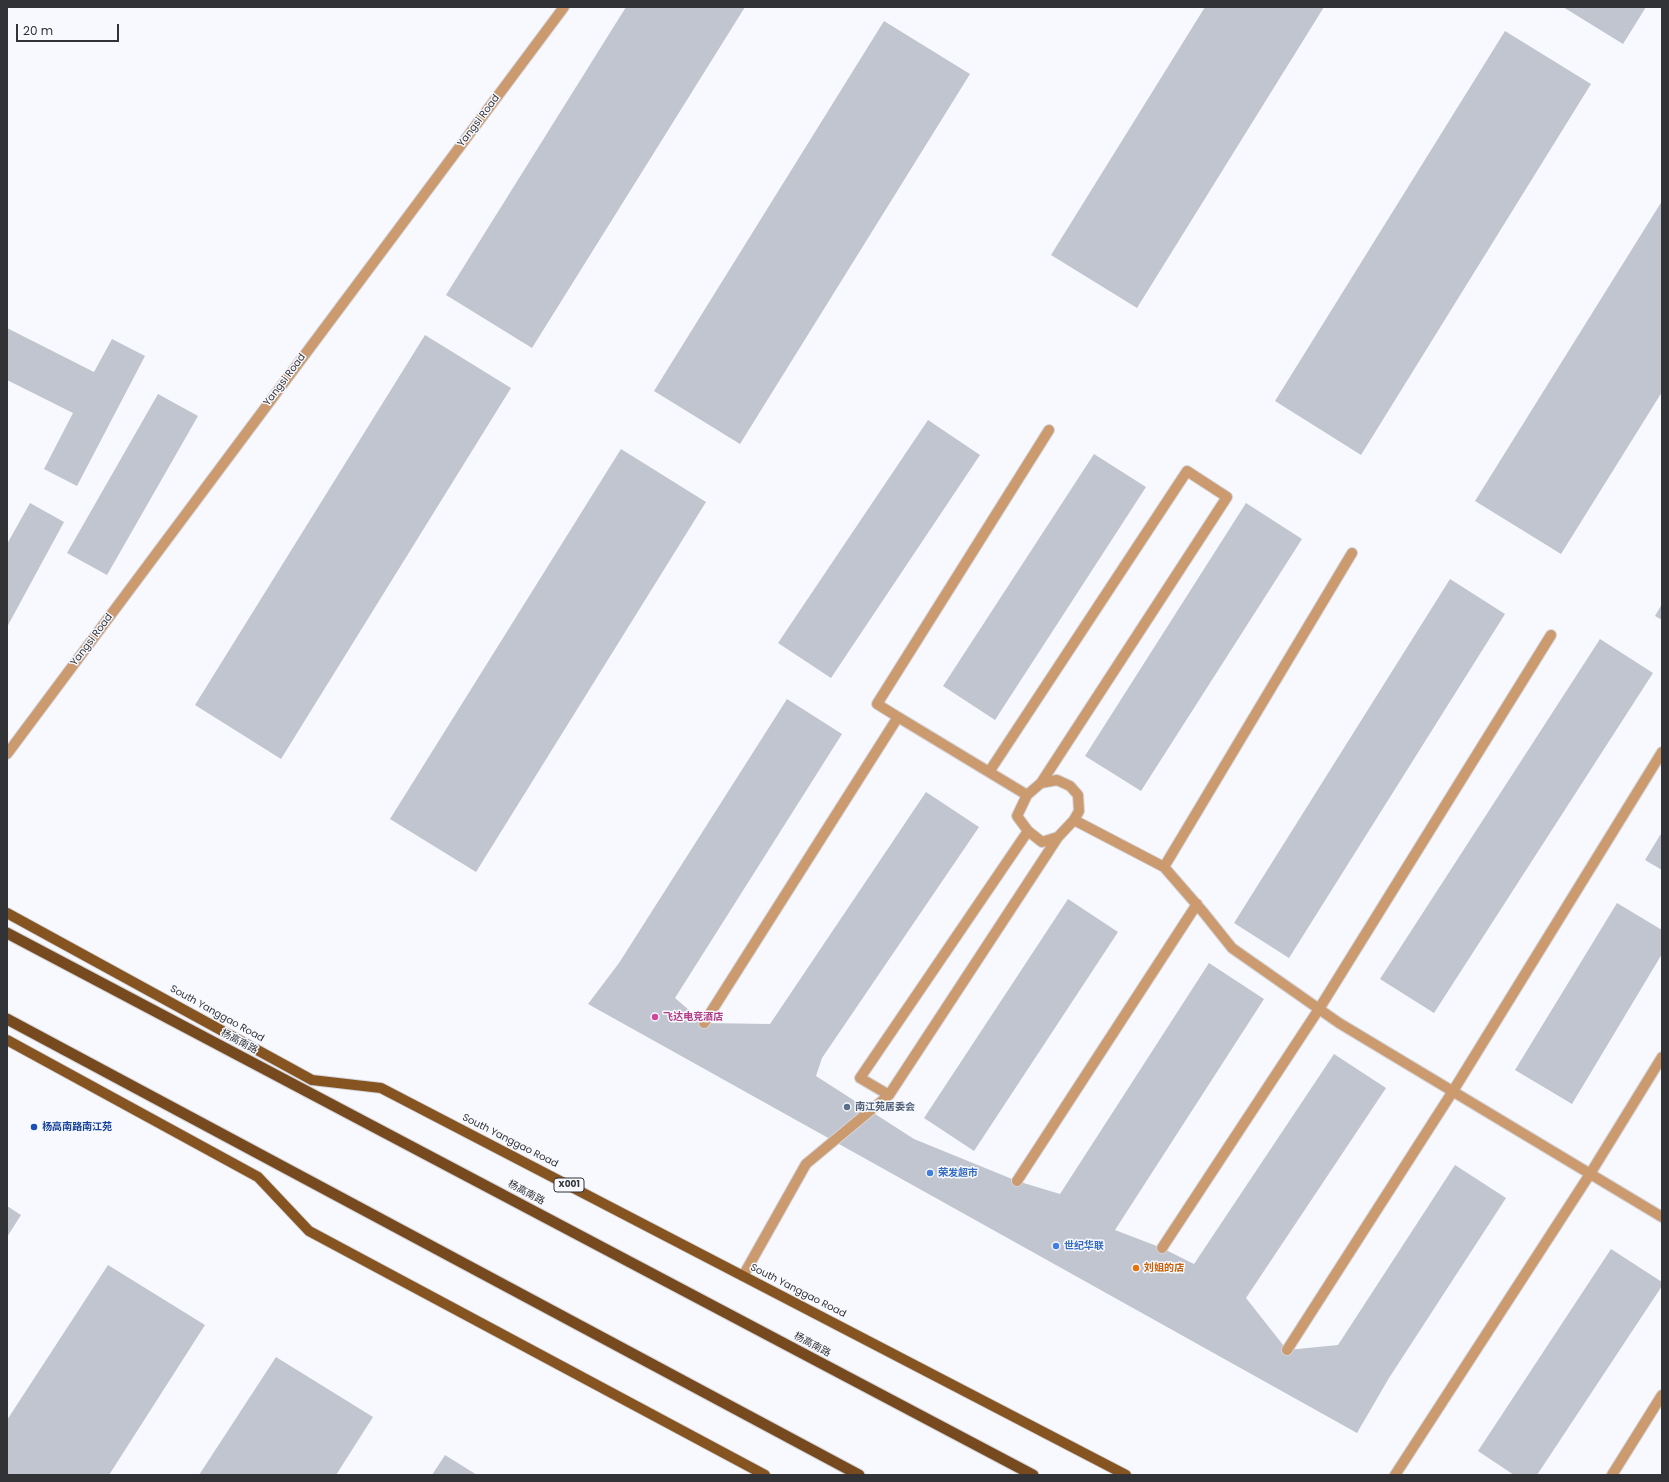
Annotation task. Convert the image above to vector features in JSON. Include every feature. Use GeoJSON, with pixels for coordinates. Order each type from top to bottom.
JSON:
{"type":"FeatureCollection","features":[{"type":"Feature","properties":{"kind":"highway","name":"杨高南路"},"geometry":{"type":"LineString","coordinates":[[7,933],[1033,1475]]}},
{"type":"Feature","properties":{"kind":"highway"},"geometry":{"type":"LineString","coordinates":[[7,1019],[859,1475]]}},
{"type":"Feature","properties":{"kind":"main road","name":"South Yanggao Road"},"geometry":{"type":"LineString","coordinates":[[7,913],[312,1080],[381,1088],[1126,1475]]}},
{"type":"Feature","properties":{"kind":"main road"},"geometry":{"type":"LineString","coordinates":[[7,1040],[258,1177],[309,1231],[765,1475]]}},
{"type":"Feature","properties":{"kind":"street","name":"Yangsi Road"},"geometry":{"type":"LineString","coordinates":[[7,754],[564,7]]}},
{"type":"Feature","properties":{"kind":"street"},"geometry":{"type":"LineString","coordinates":[[1026,795],[877,704],[1049,430]]}},
{"type":"Feature","properties":{"kind":"street"},"geometry":{"type":"LineString","coordinates":[[989,772],[1188,471],[1227,498],[1041,783],[1026,795],[1017,816],[1028,831],[1042,842],[1058,837]]}},
{"type":"Feature","properties":{"kind":"street"},"geometry":{"type":"LineString","coordinates":[[1164,867],[1352,553]]}},
{"type":"Feature","properties":{"kind":"street"},"geometry":{"type":"LineString","coordinates":[[1162,1248],[1319,1009],[1551,635]]}},
{"type":"Feature","properties":{"kind":"street"},"geometry":{"type":"LineString","coordinates":[[704,1023],[898,717]]}},
{"type":"Feature","properties":{"kind":"street"},"geometry":{"type":"LineString","coordinates":[[1287,1350],[1453,1092],[1662,752]]}},
{"type":"Feature","properties":{"kind":"street"},"geometry":{"type":"LineString","coordinates":[[743,1276],[806,1164],[889,1095],[1058,837],[1074,820],[1079,810],[1078,796],[1070,786],[1057,780],[1041,783]]}},
{"type":"Feature","properties":{"kind":"street"},"geometry":{"type":"LineString","coordinates":[[1074,820],[1164,867],[1232,948],[1339,1023],[1662,1217]]}},
{"type":"Feature","properties":{"kind":"street"},"geometry":{"type":"LineString","coordinates":[[889,1095],[860,1078],[1028,831]]}},
{"type":"Feature","properties":{"kind":"street"},"geometry":{"type":"LineString","coordinates":[[1017,1181],[1196,904]]}},
{"type":"Feature","properties":{"kind":"street"},"geometry":{"type":"LineString","coordinates":[[1395,1475],[1590,1174],[1662,1057]]}},
{"type":"Feature","properties":{"kind":"street"},"geometry":{"type":"LineString","coordinates":[[1612,1475],[1662,1395]]}},
{"type":"Feature","properties":{"kind":"building"},"geometry":{"type":"Polygon","coordinates":[[[626,7],[745,7],[532,348],[446,295],[626,7]]]}},
{"type":"Feature","properties":{"kind":"building"},"geometry":{"type":"Polygon","coordinates":[[[1205,7],[1324,7],[1137,308],[1051,255],[1205,7]]]}},
{"type":"Feature","properties":{"kind":"building"},"geometry":{"type":"Polygon","coordinates":[[[1563,7],[1646,7],[1623,44],[1563,7]]]}},
{"type":"Feature","properties":{"kind":"building"},"geometry":{"type":"Polygon","coordinates":[[[884,21],[970,74],[740,444],[654,391],[884,21]]]}},
{"type":"Feature","properties":{"kind":"building"},"geometry":{"type":"Polygon","coordinates":[[[1505,31],[1591,84],[1361,455],[1275,401],[1505,31]]]}},
{"type":"Feature","properties":{"kind":"building"},"geometry":{"type":"Polygon","coordinates":[[[1662,201],[1662,392],[1561,554],[1475,501],[1662,201]]]}},
{"type":"Feature","properties":{"kind":"building"},"geometry":{"type":"Polygon","coordinates":[[[7,328],[94,372],[112,339],[145,356],[77,486],[44,469],[73,413],[7,380],[7,328]]]}},
{"type":"Feature","properties":{"kind":"building"},"geometry":{"type":"Polygon","coordinates":[[[425,335],[511,388],[281,759],[195,705],[425,335]]]}},
{"type":"Feature","properties":{"kind":"building"},"geometry":{"type":"Polygon","coordinates":[[[158,394],[198,416],[107,575],[67,553],[158,394]]]}},
{"type":"Feature","properties":{"kind":"building"},"geometry":{"type":"Polygon","coordinates":[[[928,420],[980,455],[831,678],[778,643],[928,420]]]}},
{"type":"Feature","properties":{"kind":"building"},"geometry":{"type":"Polygon","coordinates":[[[621,449],[706,502],[476,872],[390,819],[621,449]]]}},
{"type":"Feature","properties":{"kind":"building"},"geometry":{"type":"Polygon","coordinates":[[[1094,454],[1146,487],[995,720],[943,686],[1094,454]]]}},
{"type":"Feature","properties":{"kind":"building"},"geometry":{"type":"Polygon","coordinates":[[[30,503],[64,522],[7,627],[7,544],[30,503]]]}},
{"type":"Feature","properties":{"kind":"building"},"geometry":{"type":"Polygon","coordinates":[[[1246,503],[1302,539],[1141,791],[1085,756],[1246,503]]]}},
{"type":"Feature","properties":{"kind":"building"},"geometry":{"type":"Polygon","coordinates":[[[1450,579],[1505,614],[1289,958],[1234,923],[1450,579]]]}},
{"type":"Feature","properties":{"kind":"building"},"geometry":{"type":"Polygon","coordinates":[[[1662,604],[1662,620],[1655,616],[1662,604]]]}},
{"type":"Feature","properties":{"kind":"building"},"geometry":{"type":"Polygon","coordinates":[[[1600,639],[1653,673],[1434,1013],[1380,979],[1600,639]]]}},
{"type":"Feature","properties":{"kind":"building"},"geometry":{"type":"Polygon","coordinates":[[[787,699],[842,734],[675,998],[704,1023],[770,1024],[926,792],[979,827],[822,1058],[816,1076],[914,1139],[1017,1181],[1060,1194],[1209,963],[1264,999],[1115,1230],[1162,1248],[1194,1264],[1334,1054],[1386,1088],[1246,1298],[1287,1350],[1338,1345],[1455,1165],[1506,1198],[1389,1378],[1357,1433],[588,1004],[619,963],[787,699]]]}},
{"type":"Feature","properties":{"kind":"building"},"geometry":{"type":"Polygon","coordinates":[[[1662,832],[1662,870],[1645,860],[1662,832]]]}},
{"type":"Feature","properties":{"kind":"building"},"geometry":{"type":"Polygon","coordinates":[[[1068,899],[1118,932],[974,1151],[924,1118],[1068,899]]]}},
{"type":"Feature","properties":{"kind":"building"},"geometry":{"type":"Polygon","coordinates":[[[1617,903],[1662,930],[1662,954],[1572,1104],[1515,1070],[1617,903]]]}},
{"type":"Feature","properties":{"kind":"building"},"geometry":{"type":"Polygon","coordinates":[[[7,1206],[21,1215],[7,1237],[7,1206]]]}},
{"type":"Feature","properties":{"kind":"building"},"geometry":{"type":"Polygon","coordinates":[[[1611,1249],[1662,1282],[1662,1286],[1537,1475],[1514,1475],[1478,1451],[1611,1249]]]}},
{"type":"Feature","properties":{"kind":"building"},"geometry":{"type":"Polygon","coordinates":[[[108,1265],[205,1325],[109,1475],[7,1475],[7,1420],[108,1265]]]}},
{"type":"Feature","properties":{"kind":"building"},"geometry":{"type":"Polygon","coordinates":[[[276,1357],[373,1417],[336,1475],[199,1475],[276,1357]]]}},
{"type":"Feature","properties":{"kind":"building"},"geometry":{"type":"Polygon","coordinates":[[[445,1455],[477,1475],[432,1475],[445,1455]]]}},
{"type":"Feature","properties":{"kind":"place","name":"飞达电竞酒店"},"geometry":{"type":"Point","coordinates":[655,1017]}},
{"type":"Feature","properties":{"kind":"place","name":"南江苑居委会"},"geometry":{"type":"Point","coordinates":[847,1107]}},
{"type":"Feature","properties":{"kind":"place","name":"杨高南路南江苑"},"geometry":{"type":"Point","coordinates":[34,1127]}},
{"type":"Feature","properties":{"kind":"place","name":"荣发超市"},"geometry":{"type":"Point","coordinates":[930,1173]}},
{"type":"Feature","properties":{"kind":"place","name":"世纪华联"},"geometry":{"type":"Point","coordinates":[1056,1246]}},
{"type":"Feature","properties":{"kind":"place","name":"刘姐的店"},"geometry":{"type":"Point","coordinates":[1136,1268]}}]}
